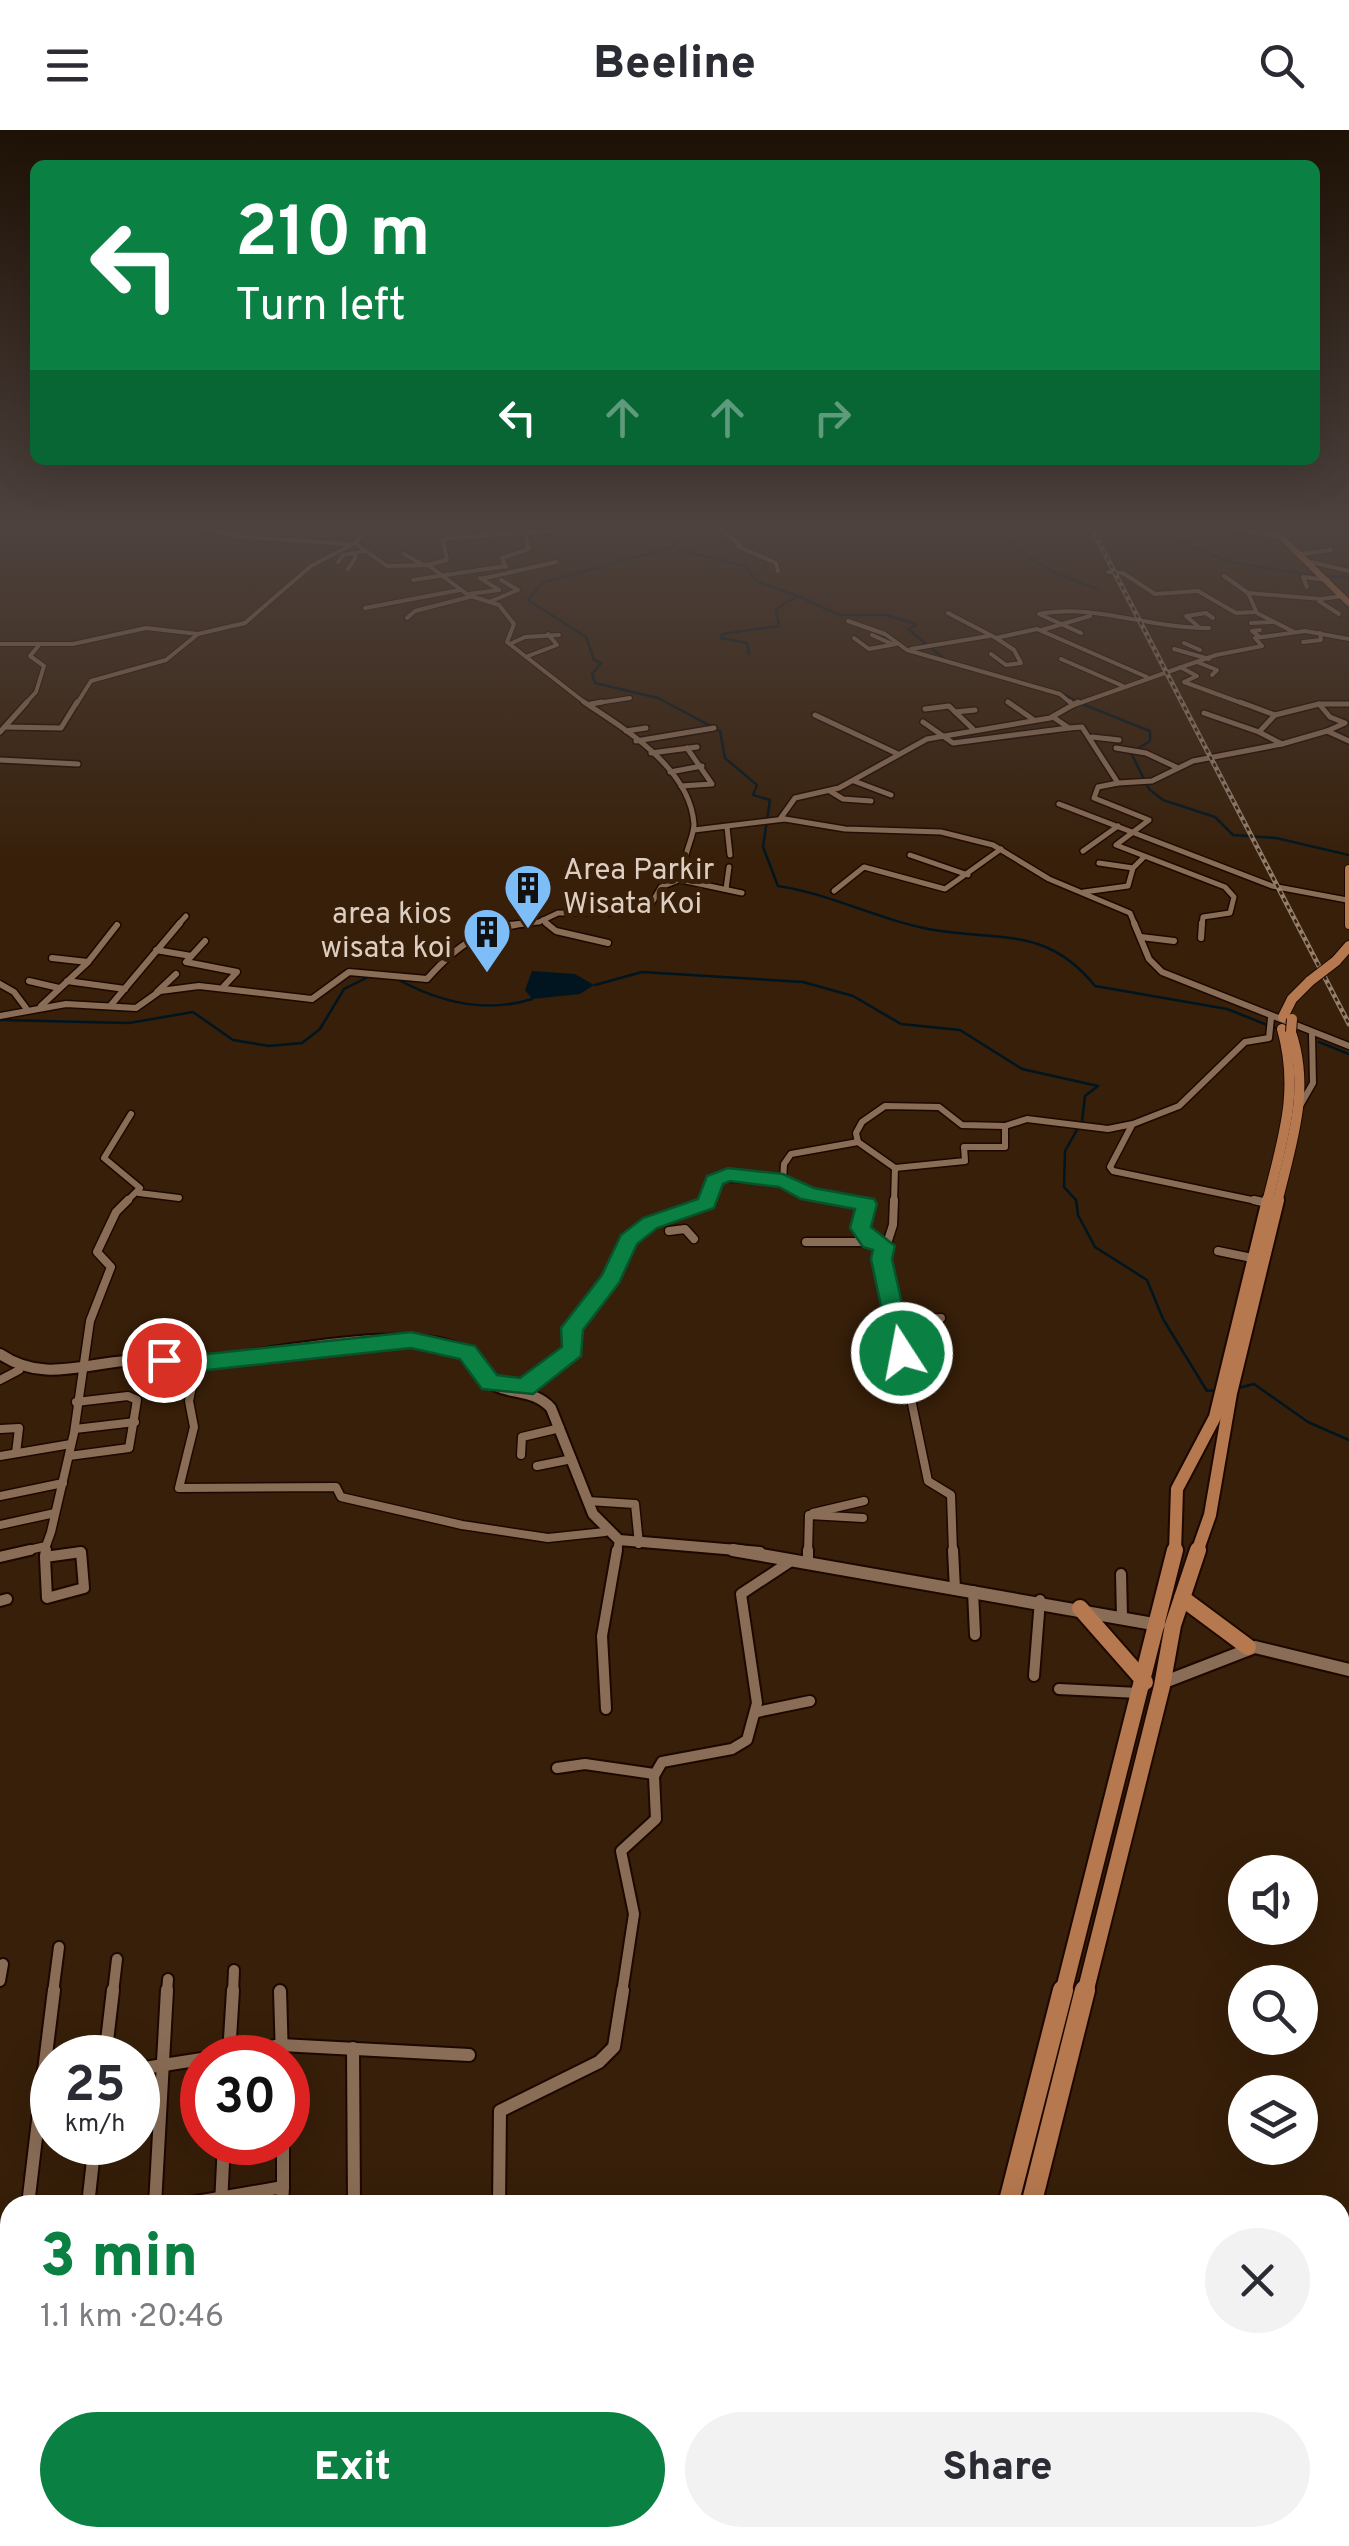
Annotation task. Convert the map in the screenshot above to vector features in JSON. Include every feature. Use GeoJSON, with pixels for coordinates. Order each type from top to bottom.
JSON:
{"type":"FeatureCollection","features":[{"type":"Feature","properties":{"kind":"main road"},"geometry":{"type":"LineString","coordinates":[[1349,869],[1349,926]]}},
{"type":"Feature","properties":{"kind":"main road"},"geometry":{"type":"LineString","coordinates":[[1280,1024],[1314,983],[1342,961],[1349,946]]}},
{"type":"Feature","properties":{"kind":"main road"},"geometry":{"type":"LineString","coordinates":[[1033,2195],[1150,1686],[1175,1558],[1177,1489],[1214,1418],[1301,1104],[1300,1062],[1280,1024]]}},
{"type":"Feature","properties":{"kind":"main road"},"geometry":{"type":"LineString","coordinates":[[1150,1686],[1210,1515],[1252,1258],[1292,1100],[1290,1058],[1280,1024]]}},
{"type":"Feature","properties":{"kind":"main road"},"geometry":{"type":"LineString","coordinates":[[1182,1598],[1229,1638],[1248,1647]]}},
{"type":"Feature","properties":{"kind":"main road"},"geometry":{"type":"LineString","coordinates":[[1080,1608],[1150,1686]]}},
{"type":"Feature","properties":{"kind":"main road"},"geometry":{"type":"LineString","coordinates":[[1011,2195],[1110,1848]]}},
{"type":"Feature","properties":{"kind":"street"},"geometry":{"type":"LineString","coordinates":[[0,644],[86,642]]}},
{"type":"Feature","properties":{"kind":"street"},"geometry":{"type":"LineString","coordinates":[[3,730],[60,728],[91,681],[167,659],[188,642]]}},
{"type":"Feature","properties":{"kind":"street"},"geometry":{"type":"LineString","coordinates":[[507,642],[626,732],[681,786],[694,830],[683,852],[681,880]]}},
{"type":"Feature","properties":{"kind":"street"},"geometry":{"type":"LineString","coordinates":[[510,644],[519,642]]}},
{"type":"Feature","properties":{"kind":"street"},"geometry":{"type":"LineString","coordinates":[[528,656],[557,645],[554,642]]}},
{"type":"Feature","properties":{"kind":"street"},"geometry":{"type":"LineString","coordinates":[[859,642],[869,649],[900,642]]}},
{"type":"Feature","properties":{"kind":"street"},"geometry":{"type":"LineString","coordinates":[[888,642],[1060,694],[1073,705]]}},
{"type":"Feature","properties":{"kind":"street"},"geometry":{"type":"LineString","coordinates":[[907,650],[930,650],[969,642]]}},
{"type":"Feature","properties":{"kind":"street"},"geometry":{"type":"LineString","coordinates":[[1000,642],[1014,650],[1021,663],[1006,665],[991,655],[1014,650]]}},
{"type":"Feature","properties":{"kind":"street"},"geometry":{"type":"LineString","coordinates":[[1067,642],[1146,677]]}},
{"type":"Feature","properties":{"kind":"street"},"geometry":{"type":"LineString","coordinates":[[780,819],[795,798],[854,781],[941,734],[1053,716],[1146,677],[1262,646],[1257,642]]}},
{"type":"Feature","properties":{"kind":"street"},"geometry":{"type":"LineString","coordinates":[[1184,643],[1211,657]]}},
{"type":"Feature","properties":{"kind":"street"},"geometry":{"type":"LineString","coordinates":[[3,730],[36,692],[44,666],[30,656],[40,644]]}},
{"type":"Feature","properties":{"kind":"street"},"geometry":{"type":"LineString","coordinates":[[1174,649],[1211,657]]}},
{"type":"Feature","properties":{"kind":"street"},"geometry":{"type":"LineString","coordinates":[[1059,660],[1123,686]]}},
{"type":"Feature","properties":{"kind":"street"},"geometry":{"type":"LineString","coordinates":[[1197,662],[1218,670],[1212,674]]}},
{"type":"Feature","properties":{"kind":"street"},"geometry":{"type":"LineString","coordinates":[[1180,667],[1197,676],[1184,682],[1275,715]]}},
{"type":"Feature","properties":{"kind":"street"},"geometry":{"type":"LineString","coordinates":[[591,704],[630,698]]}},
{"type":"Feature","properties":{"kind":"street"},"geometry":{"type":"LineString","coordinates":[[925,699],[933,708]]}},
{"type":"Feature","properties":{"kind":"street"},"geometry":{"type":"LineString","coordinates":[[925,709],[949,702],[973,729]]}},
{"type":"Feature","properties":{"kind":"street"},"geometry":{"type":"LineString","coordinates":[[1008,702],[1031,720],[1038,731]]}},
{"type":"Feature","properties":{"kind":"street"},"geometry":{"type":"LineString","coordinates":[[1116,845],[1149,820],[1094,797],[1096,788],[1152,781],[1176,767],[1253,746],[1265,750],[1345,723],[1328,716],[1319,704]]}},
{"type":"Feature","properties":{"kind":"street"},"geometry":{"type":"LineString","coordinates":[[1259,732],[1275,715],[1319,704],[1349,704]]}},
{"type":"Feature","properties":{"kind":"street"},"geometry":{"type":"LineString","coordinates":[[955,712],[975,710]]}},
{"type":"Feature","properties":{"kind":"street"},"geometry":{"type":"LineString","coordinates":[[1204,712],[1282,744]]}},
{"type":"Feature","properties":{"kind":"street"},"geometry":{"type":"LineString","coordinates":[[815,715],[898,754]]}},
{"type":"Feature","properties":{"kind":"street"},"geometry":{"type":"LineString","coordinates":[[1053,716],[1068,728]]}},
{"type":"Feature","properties":{"kind":"street"},"geometry":{"type":"LineString","coordinates":[[923,722],[952,743],[1082,727],[1092,737],[1118,783]]}},
{"type":"Feature","properties":{"kind":"street"},"geometry":{"type":"LineString","coordinates":[[626,732],[646,728]]}},
{"type":"Feature","properties":{"kind":"street"},"geometry":{"type":"LineString","coordinates":[[636,741],[689,729],[714,728]]}},
{"type":"Feature","properties":{"kind":"street"},"geometry":{"type":"LineString","coordinates":[[1328,731],[1349,741]]}},
{"type":"Feature","properties":{"kind":"street"},"geometry":{"type":"LineString","coordinates":[[994,737],[1003,748]]}},
{"type":"Feature","properties":{"kind":"street"},"geometry":{"type":"LineString","coordinates":[[1092,737],[1146,753],[1176,767]]}},
{"type":"Feature","properties":{"kind":"street"},"geometry":{"type":"LineString","coordinates":[[1099,750],[1118,744]]}},
{"type":"Feature","properties":{"kind":"street"},"geometry":{"type":"LineString","coordinates":[[651,753],[697,747]]}},
{"type":"Feature","properties":{"kind":"street"},"geometry":{"type":"LineString","coordinates":[[681,786],[711,786],[702,766],[687,748]]}},
{"type":"Feature","properties":{"kind":"street"},"geometry":{"type":"LineString","coordinates":[[0,760],[78,764]]}},
{"type":"Feature","properties":{"kind":"street"},"geometry":{"type":"LineString","coordinates":[[670,772],[702,766]]}},
{"type":"Feature","properties":{"kind":"street"},"geometry":{"type":"LineString","coordinates":[[854,781],[891,795]]}},
{"type":"Feature","properties":{"kind":"street"},"geometry":{"type":"LineString","coordinates":[[830,791],[842,799],[871,801]]}},
{"type":"Feature","properties":{"kind":"street"},"geometry":{"type":"LineString","coordinates":[[1079,812],[1102,800]]}},
{"type":"Feature","properties":{"kind":"street"},"geometry":{"type":"LineString","coordinates":[[1059,804],[1272,886],[1348,900]]}},
{"type":"Feature","properties":{"kind":"street"},"geometry":{"type":"LineString","coordinates":[[694,830],[780,819],[845,830],[934,830],[1001,849],[1049,879],[1130,913],[1149,959],[1162,972],[1280,1024],[1349,1046]]}},
{"type":"Feature","properties":{"kind":"street"},"geometry":{"type":"LineString","coordinates":[[1083,850],[1118,826]]}},
{"type":"Feature","properties":{"kind":"street"},"geometry":{"type":"LineString","coordinates":[[727,827],[730,855]]}},
{"type":"Feature","properties":{"kind":"street"},"geometry":{"type":"LineString","coordinates":[[1100,839],[1225,887],[1234,896],[1230,914],[1203,917],[1201,938]]}},
{"type":"Feature","properties":{"kind":"street"},"geometry":{"type":"LineString","coordinates":[[834,891],[861,867],[941,890],[1001,849]]}},
{"type":"Feature","properties":{"kind":"street"},"geometry":{"type":"LineString","coordinates":[[910,855],[968,874]]}},
{"type":"Feature","properties":{"kind":"street"},"geometry":{"type":"LineString","coordinates":[[1084,892],[1126,887],[1144,857]]}},
{"type":"Feature","properties":{"kind":"street"},"geometry":{"type":"LineString","coordinates":[[1099,862],[1134,868]]}},
{"type":"Feature","properties":{"kind":"street"},"geometry":{"type":"LineString","coordinates":[[726,890],[729,867]]}},
{"type":"Feature","properties":{"kind":"street"},"geometry":{"type":"LineString","coordinates":[[158,992],[224,986],[304,1000],[318,997],[334,978],[354,972],[396,972],[423,980],[434,976],[459,944],[503,925],[543,920],[558,913],[646,913],[661,887],[681,880],[742,893]]}},
{"type":"Feature","properties":{"kind":"street"},"geometry":{"type":"LineString","coordinates":[[111,1005],[186,916]]}},
{"type":"Feature","properties":{"kind":"street"},"geometry":{"type":"LineString","coordinates":[[543,920],[556,931],[608,942]]}},
{"type":"Feature","properties":{"kind":"street"},"geometry":{"type":"LineString","coordinates":[[42,1006],[88,962],[116,925]]}},
{"type":"Feature","properties":{"kind":"street"},"geometry":{"type":"LineString","coordinates":[[1141,937],[1174,941]]}},
{"type":"Feature","properties":{"kind":"street"},"geometry":{"type":"LineString","coordinates":[[205,940],[186,963],[237,972],[224,986]]}},
{"type":"Feature","properties":{"kind":"street"},"geometry":{"type":"LineString","coordinates":[[156,950],[191,956]]}},
{"type":"Feature","properties":{"kind":"street"},"geometry":{"type":"LineString","coordinates":[[52,958],[88,962]]}},
{"type":"Feature","properties":{"kind":"street"},"geometry":{"type":"LineString","coordinates":[[0,1016],[42,1006],[136,1008],[176,974]]}},
{"type":"Feature","properties":{"kind":"street"},"geometry":{"type":"LineString","coordinates":[[29,981],[59,988]]}},
{"type":"Feature","properties":{"kind":"street"},"geometry":{"type":"LineString","coordinates":[[67,982],[125,990]]}},
{"type":"Feature","properties":{"kind":"street"},"geometry":{"type":"LineString","coordinates":[[0,984],[14,992],[26,1008]]}},
{"type":"Feature","properties":{"kind":"street"},"geometry":{"type":"LineString","coordinates":[[1005,1126],[1005,1146],[964,1147],[965,1161],[895,1168],[858,1142],[856,1133],[862,1122],[885,1106],[939,1108],[962,1125],[1005,1126],[1033,1119],[1108,1129],[1133,1124],[1179,1106],[1246,1042],[1269,1038],[1280,1024]]}},
{"type":"Feature","properties":{"kind":"street"},"geometry":{"type":"LineString","coordinates":[[1301,1104],[1313,1084],[1312,1035]]}},
{"type":"Feature","properties":{"kind":"street"},"geometry":{"type":"LineString","coordinates":[[131,1114],[104,1158],[137,1182],[139,1193]]}},
{"type":"Feature","properties":{"kind":"street"},"geometry":{"type":"LineString","coordinates":[[1133,1124],[1110,1168],[1112,1171],[1267,1203]]}},
{"type":"Feature","properties":{"kind":"street"},"geometry":{"type":"LineString","coordinates":[[783,1180],[784,1164],[791,1154],[858,1142]]}},
{"type":"Feature","properties":{"kind":"street"},"geometry":{"type":"LineString","coordinates":[[895,1168],[893,1224],[882,1259],[928,1481],[951,1495],[955,1589]]}},
{"type":"Feature","properties":{"kind":"street"},"geometry":{"type":"LineString","coordinates":[[524,1388],[573,1350],[572,1328],[612,1278],[628,1240],[664,1218],[707,1204],[714,1180],[722,1176],[783,1180],[809,1194],[866,1204],[860,1228],[871,1242]]}},
{"type":"Feature","properties":{"kind":"street"},"geometry":{"type":"LineString","coordinates":[[0,1557],[45,1552],[81,1552],[84,1588],[46,1597],[45,1552],[75,1428],[82,1366],[102,1281],[110,1267],[97,1255],[98,1248],[116,1212],[139,1193],[179,1198]]}},
{"type":"Feature","properties":{"kind":"street"},"geometry":{"type":"LineString","coordinates":[[664,1218],[671,1241]]}},
{"type":"Feature","properties":{"kind":"street"},"geometry":{"type":"LineString","coordinates":[[669,1231],[685,1229],[694,1239]]}},
{"type":"Feature","properties":{"kind":"street"},"geometry":{"type":"LineString","coordinates":[[806,1242],[871,1242],[884,1246]]}},
{"type":"Feature","properties":{"kind":"street"},"geometry":{"type":"LineString","coordinates":[[1218,1252],[1252,1258]]}},
{"type":"Feature","properties":{"kind":"street"},"geometry":{"type":"LineString","coordinates":[[896,1321],[942,1318]]}},
{"type":"Feature","properties":{"kind":"street"},"geometry":{"type":"LineString","coordinates":[[0,1354],[18,1370],[37,1373],[127,1360],[198,1363],[411,1340],[467,1352],[490,1382],[524,1388],[549,1405],[588,1501],[605,1532],[619,1540],[758,1552],[808,1564],[1040,1600],[1159,1625]]}},
{"type":"Feature","properties":{"kind":"street"},"geometry":{"type":"LineString","coordinates":[[198,1363],[189,1401],[195,1423],[177,1483],[180,1488],[336,1488],[338,1496],[462,1525],[548,1538],[605,1532]]}},
{"type":"Feature","properties":{"kind":"street"},"geometry":{"type":"LineString","coordinates":[[0,1380],[18,1370]]}},
{"type":"Feature","properties":{"kind":"street"},"geometry":{"type":"LineString","coordinates":[[68,1456],[127,1449],[135,1422],[134,1397],[76,1402]]}},
{"type":"Feature","properties":{"kind":"street"},"geometry":{"type":"LineString","coordinates":[[75,1428],[135,1422]]}},
{"type":"Feature","properties":{"kind":"street"},"geometry":{"type":"LineString","coordinates":[[0,1429],[19,1428],[16,1453]]}},
{"type":"Feature","properties":{"kind":"street"},"geometry":{"type":"LineString","coordinates":[[521,1454],[522,1437],[560,1428]]}},
{"type":"Feature","properties":{"kind":"street"},"geometry":{"type":"LineString","coordinates":[[0,1456],[71,1444]]}},
{"type":"Feature","properties":{"kind":"street"},"geometry":{"type":"LineString","coordinates":[[537,1466],[572,1459]]}},
{"type":"Feature","properties":{"kind":"street"},"geometry":{"type":"LineString","coordinates":[[0,1496],[63,1483]]}},
{"type":"Feature","properties":{"kind":"street"},"geometry":{"type":"LineString","coordinates":[[809,1515],[864,1500]]}},
{"type":"Feature","properties":{"kind":"street"},"geometry":{"type":"LineString","coordinates":[[588,1501],[635,1504],[640,1544]]}},
{"type":"Feature","properties":{"kind":"street"},"geometry":{"type":"LineString","coordinates":[[0,1525],[56,1512]]}},
{"type":"Feature","properties":{"kind":"street"},"geometry":{"type":"LineString","coordinates":[[808,1564],[809,1515]]}},
{"type":"Feature","properties":{"kind":"street"},"geometry":{"type":"LineString","coordinates":[[809,1515],[863,1518]]}},
{"type":"Feature","properties":{"kind":"street"},"geometry":{"type":"LineString","coordinates":[[606,1709],[602,1636],[619,1540]]}},
{"type":"Feature","properties":{"kind":"street"},"geometry":{"type":"LineString","coordinates":[[499,2195],[500,2111],[599,2062],[614,2047],[634,1914],[632,1894],[619,1857],[656,1819],[654,1774],[670,1757],[744,1743],[757,1712],[756,1659],[741,1594],[791,1561]]}},
{"type":"Feature","properties":{"kind":"street"},"geometry":{"type":"LineString","coordinates":[[1121,1574],[1122,1617]]}},
{"type":"Feature","properties":{"kind":"street"},"geometry":{"type":"LineString","coordinates":[[974,1591],[975,1635]]}},
{"type":"Feature","properties":{"kind":"street"},"geometry":{"type":"LineString","coordinates":[[1034,1676],[1040,1600]]}},
{"type":"Feature","properties":{"kind":"street"},"geometry":{"type":"LineString","coordinates":[[1059,1688],[1150,1686],[1248,1647],[1277,1650],[1349,1670]]}},
{"type":"Feature","properties":{"kind":"street"},"geometry":{"type":"LineString","coordinates":[[757,1712],[810,1701]]}},
{"type":"Feature","properties":{"kind":"street"},"geometry":{"type":"LineString","coordinates":[[557,1768],[585,1764],[654,1774]]}},
{"type":"Feature","properties":{"kind":"street"},"geometry":{"type":"LineString","coordinates":[[52,2035],[59,1947]]}},
{"type":"Feature","properties":{"kind":"street"},"geometry":{"type":"LineString","coordinates":[[108,2035],[118,1960]]}},
{"type":"Feature","properties":{"kind":"street"},"geometry":{"type":"LineString","coordinates":[[0,1981],[3,1964]]}},
{"type":"Feature","properties":{"kind":"street"},"geometry":{"type":"LineString","coordinates":[[230,2035],[234,1970]]}},
{"type":"Feature","properties":{"kind":"street"},"geometry":{"type":"LineString","coordinates":[[156,2195],[168,1979]]}},
{"type":"Feature","properties":{"kind":"street"},"geometry":{"type":"LineString","coordinates":[[280,1990],[281,2035]]}},
{"type":"Feature","properties":{"kind":"street"},"geometry":{"type":"LineString","coordinates":[[310,2050],[354,2048],[469,2055]]}},
{"type":"Feature","properties":{"kind":"street"},"geometry":{"type":"LineString","coordinates":[[354,2048],[354,2195]]}},
{"type":"Feature","properties":{"kind":"street"},"geometry":{"type":"LineString","coordinates":[[160,2067],[180,2063]]}},
{"type":"Feature","properties":{"kind":"street"},"geometry":{"type":"LineString","coordinates":[[30,2195],[35,2165]]}},
{"type":"Feature","properties":{"kind":"street"},"geometry":{"type":"LineString","coordinates":[[89,2195],[93,2165]]}},
{"type":"Feature","properties":{"kind":"street"},"geometry":{"type":"LineString","coordinates":[[221,2195],[223,2165]]}},
{"type":"Feature","properties":{"kind":"street"},"geometry":{"type":"LineString","coordinates":[[283,2165],[283,2195]]}},
{"type":"Feature","properties":{"kind":"street"},"geometry":{"type":"LineString","coordinates":[[248,2195],[283,2187]]}},
{"type":"Feature","properties":{"kind":"water"},"geometry":{"type":"Polygon","coordinates":[[[532,971],[575,974],[594,985],[580,994],[532,999],[525,990],[532,971]]]}},
{"type":"Feature","properties":{"kind":"waterway"},"geometry":{"type":"LineString","coordinates":[[588,642],[594,660],[601,663],[592,674],[595,683],[658,698],[720,731],[725,758],[757,785],[753,795],[770,800],[763,847],[778,886],[914,926],[1040,945],[1059,953],[1095,986],[1227,1009],[1275,1028]]}},
{"type":"Feature","properties":{"kind":"waterway"},"geometry":{"type":"LineString","coordinates":[[740,642],[747,643],[749,654]]}},
{"type":"Feature","properties":{"kind":"waterway"},"geometry":{"type":"LineString","coordinates":[[924,642],[947,661]]}},
{"type":"Feature","properties":{"kind":"waterway"},"geometry":{"type":"LineString","coordinates":[[1061,693],[1075,700]]}},
{"type":"Feature","properties":{"kind":"waterway"},"geometry":{"type":"LineString","coordinates":[[1082,704],[1150,731],[1150,741],[1131,753],[1149,789],[1163,800],[1215,817],[1233,835],[1276,838],[1349,855]]}},
{"type":"Feature","properties":{"kind":"waterway"},"geometry":{"type":"LineString","coordinates":[[595,985],[642,972],[803,982],[853,996],[901,1024],[960,1030],[1022,1069],[1098,1086],[1085,1096],[1082,1121],[1065,1151],[1064,1187],[1076,1200],[1078,1215],[1095,1247],[1147,1280],[1163,1319],[1207,1391],[1216,1390]]}},
{"type":"Feature","properties":{"kind":"waterway"},"geometry":{"type":"LineString","coordinates":[[0,1020],[129,1023],[193,1012],[233,1040],[269,1046],[302,1043],[320,1029],[344,989],[370,976]]}},
{"type":"Feature","properties":{"kind":"waterway"},"geometry":{"type":"LineString","coordinates":[[397,979],[429,994],[463,1003],[497,1005],[532,999]]}},
{"type":"Feature","properties":{"kind":"waterway"},"geometry":{"type":"LineString","coordinates":[[1319,1042],[1349,1054]]}},
{"type":"Feature","properties":{"kind":"waterway"},"geometry":{"type":"LineString","coordinates":[[1238,1388],[1254,1384],[1308,1422],[1349,1440]]}},
{"type":"Feature","properties":{"kind":"railway"},"geometry":{"type":"LineString","coordinates":[[1151,642],[1349,1024]]}},
{"type":"Feature","properties":{"kind":"place","name":"Area Parkir Wisata Koi"},"geometry":{"type":"Point","coordinates":[528,930]}},
{"type":"Feature","properties":{"kind":"place","name":"area kios wisata koi"},"geometry":{"type":"Point","coordinates":[487,974]}},
{"type":"Feature","properties":{"kind":"route"},"geometry":{"type":"LineString","coordinates":[[164,1360],[198,1363],[401,1339],[467,1352],[490,1382],[524,1388],[573,1350],[576,1344],[572,1328],[612,1278],[628,1240],[660,1218],[707,1204],[714,1180],[728,1175],[769,1182],[783,1180],[802,1192],[868,1206],[860,1228],[871,1242],[884,1246],[882,1259],[902,1353]]}}]}
